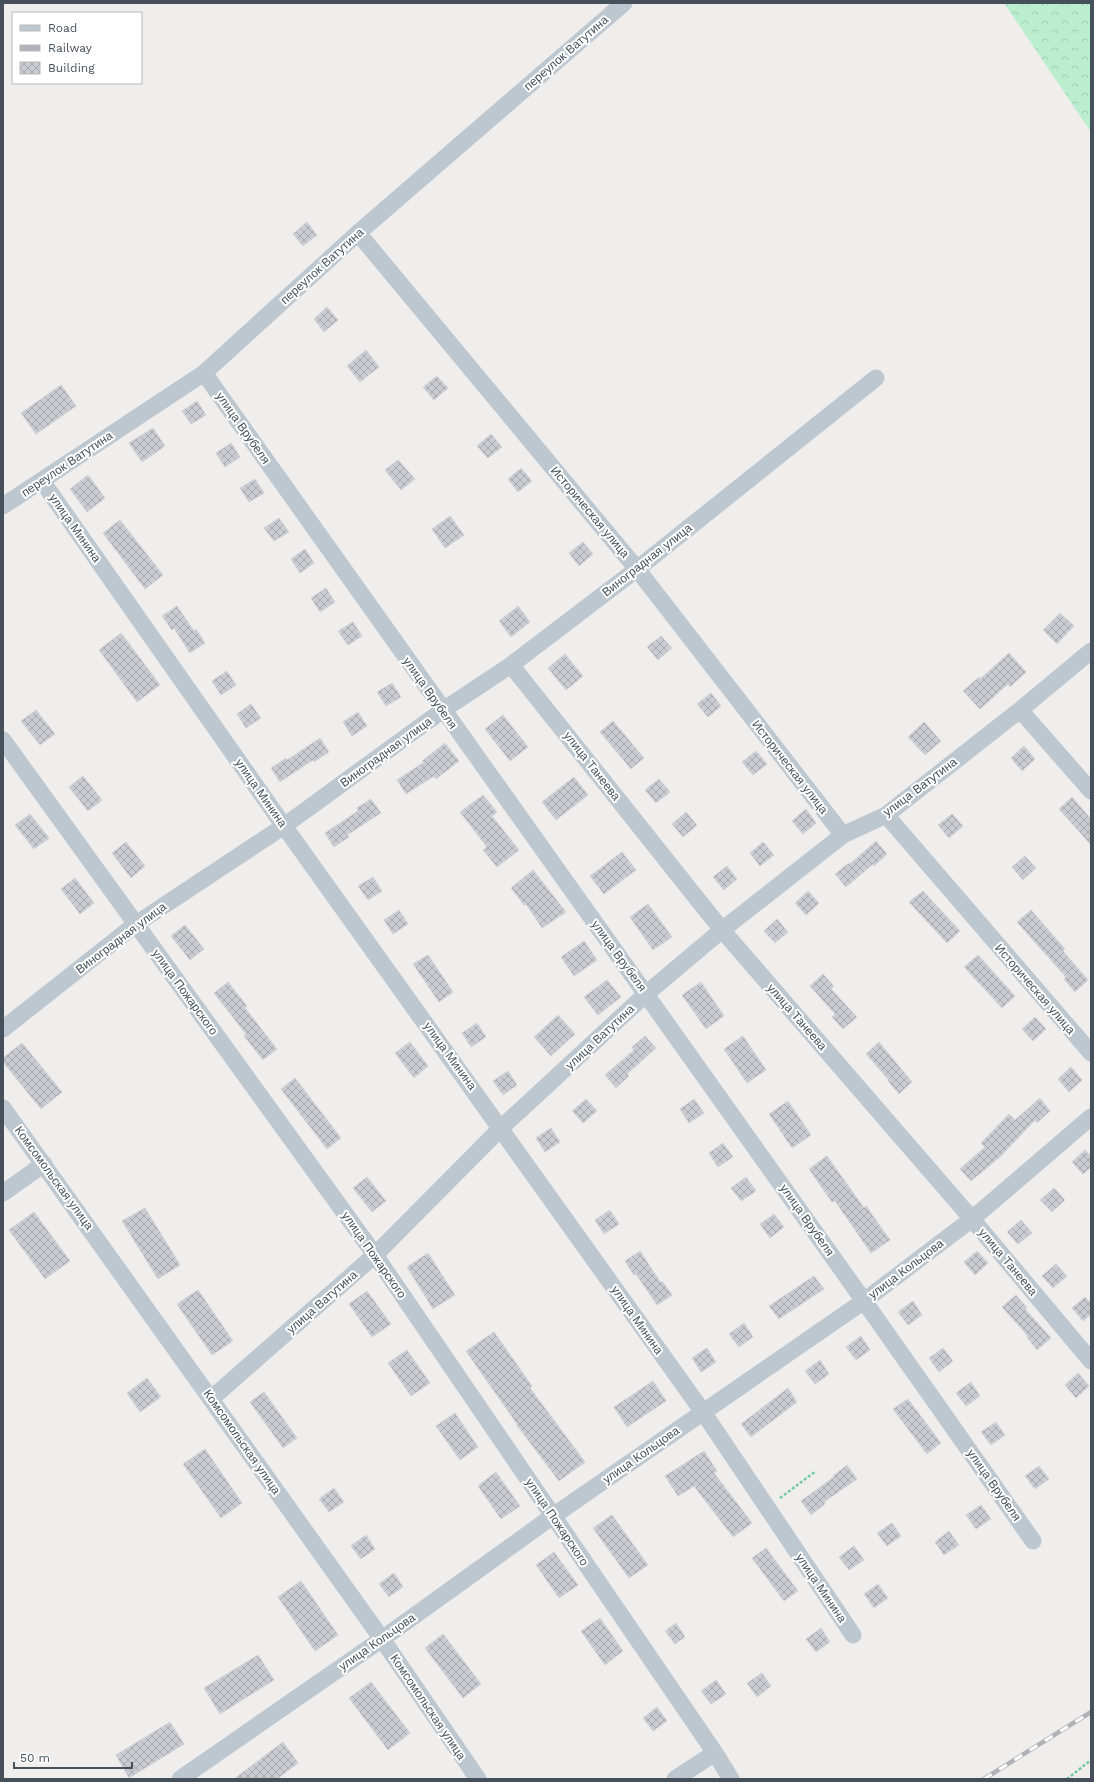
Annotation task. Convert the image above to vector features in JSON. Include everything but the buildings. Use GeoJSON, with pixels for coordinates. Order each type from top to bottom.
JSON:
{"type":"FeatureCollection","features":[{"type":"Feature","properties":{"kind":"street","name":"переулок Ватутина"},"geometry":{"type":"LineString","coordinates":[[3,506],[204,373],[358,233],[624,3]]}},
{"type":"Feature","properties":{"kind":"street","name":"Историческая улица"},"geometry":{"type":"LineString","coordinates":[[358,233],[637,569],[843,835]]}},
{"type":"Feature","properties":{"kind":"street","name":"улица Врубеля"},"geometry":{"type":"LineString","coordinates":[[204,373],[1033,1540]]}},
{"type":"Feature","properties":{"kind":"street","name":"Виноградная улица"},"geometry":{"type":"LineString","coordinates":[[3,1029],[136,924],[284,826],[443,710],[511,665],[637,569],[876,378]]}},
{"type":"Feature","properties":{"kind":"street","name":"улица Минина"},"geometry":{"type":"LineString","coordinates":[[42,481],[284,826],[501,1128],[702,1412],[853,1636]]}},
{"type":"Feature","properties":{"kind":"street","name":"улица Ватутина"},"geometry":{"type":"LineString","coordinates":[[212,1398],[375,1255],[501,1128],[646,994],[722,930],[843,835],[886,815],[1020,710],[1091,651]]}},
{"type":"Feature","properties":{"kind":"street","name":"улица Танеева"},"geometry":{"type":"LineString","coordinates":[[511,665],[722,930],[972,1219],[1091,1361]]}},
{"type":"Feature","properties":{"kind":"street"},"geometry":{"type":"LineString","coordinates":[[1020,710],[1091,791]]}},
{"type":"Feature","properties":{"kind":"street","name":"улица Пожарского"},"geometry":{"type":"LineString","coordinates":[[3,740],[375,1255],[715,1753],[730,1779]]}},
{"type":"Feature","properties":{"kind":"street","name":"Историческая улица"},"geometry":{"type":"LineString","coordinates":[[886,815],[1091,1053]]}},
{"type":"Feature","properties":{"kind":"street","name":"Комсомольская улица"},"geometry":{"type":"LineString","coordinates":[[3,1108],[212,1398],[382,1639],[478,1779]]}},
{"type":"Feature","properties":{"kind":"street","name":"улица Кольцова"},"geometry":{"type":"LineString","coordinates":[[180,1779],[382,1639],[553,1516],[864,1301],[972,1219],[1091,1117]]}},
{"type":"Feature","properties":{"kind":"street"},"geometry":{"type":"LineString","coordinates":[[3,1193],[44,1164]]}},
{"type":"Feature","properties":{"kind":"street"},"geometry":{"type":"LineString","coordinates":[[675,1779],[715,1753]]}},
{"type":"Feature","properties":{"kind":"path"},"geometry":{"type":"LineString","coordinates":[[766,1508],[816,1471]]}},
{"type":"Feature","properties":{"kind":"path"},"geometry":{"type":"LineString","coordinates":[[1067,1779],[1091,1760]]}},
{"type":"Feature","properties":{"kind":"green space"},"geometry":{"type":"Polygon","coordinates":[[[1004,3],[1091,3],[1091,132],[1004,3]]]}},
{"type":"Feature","properties":{"kind":"railway"},"geometry":{"type":"LineString","coordinates":[[984,1779],[1091,1712]]}}]}
